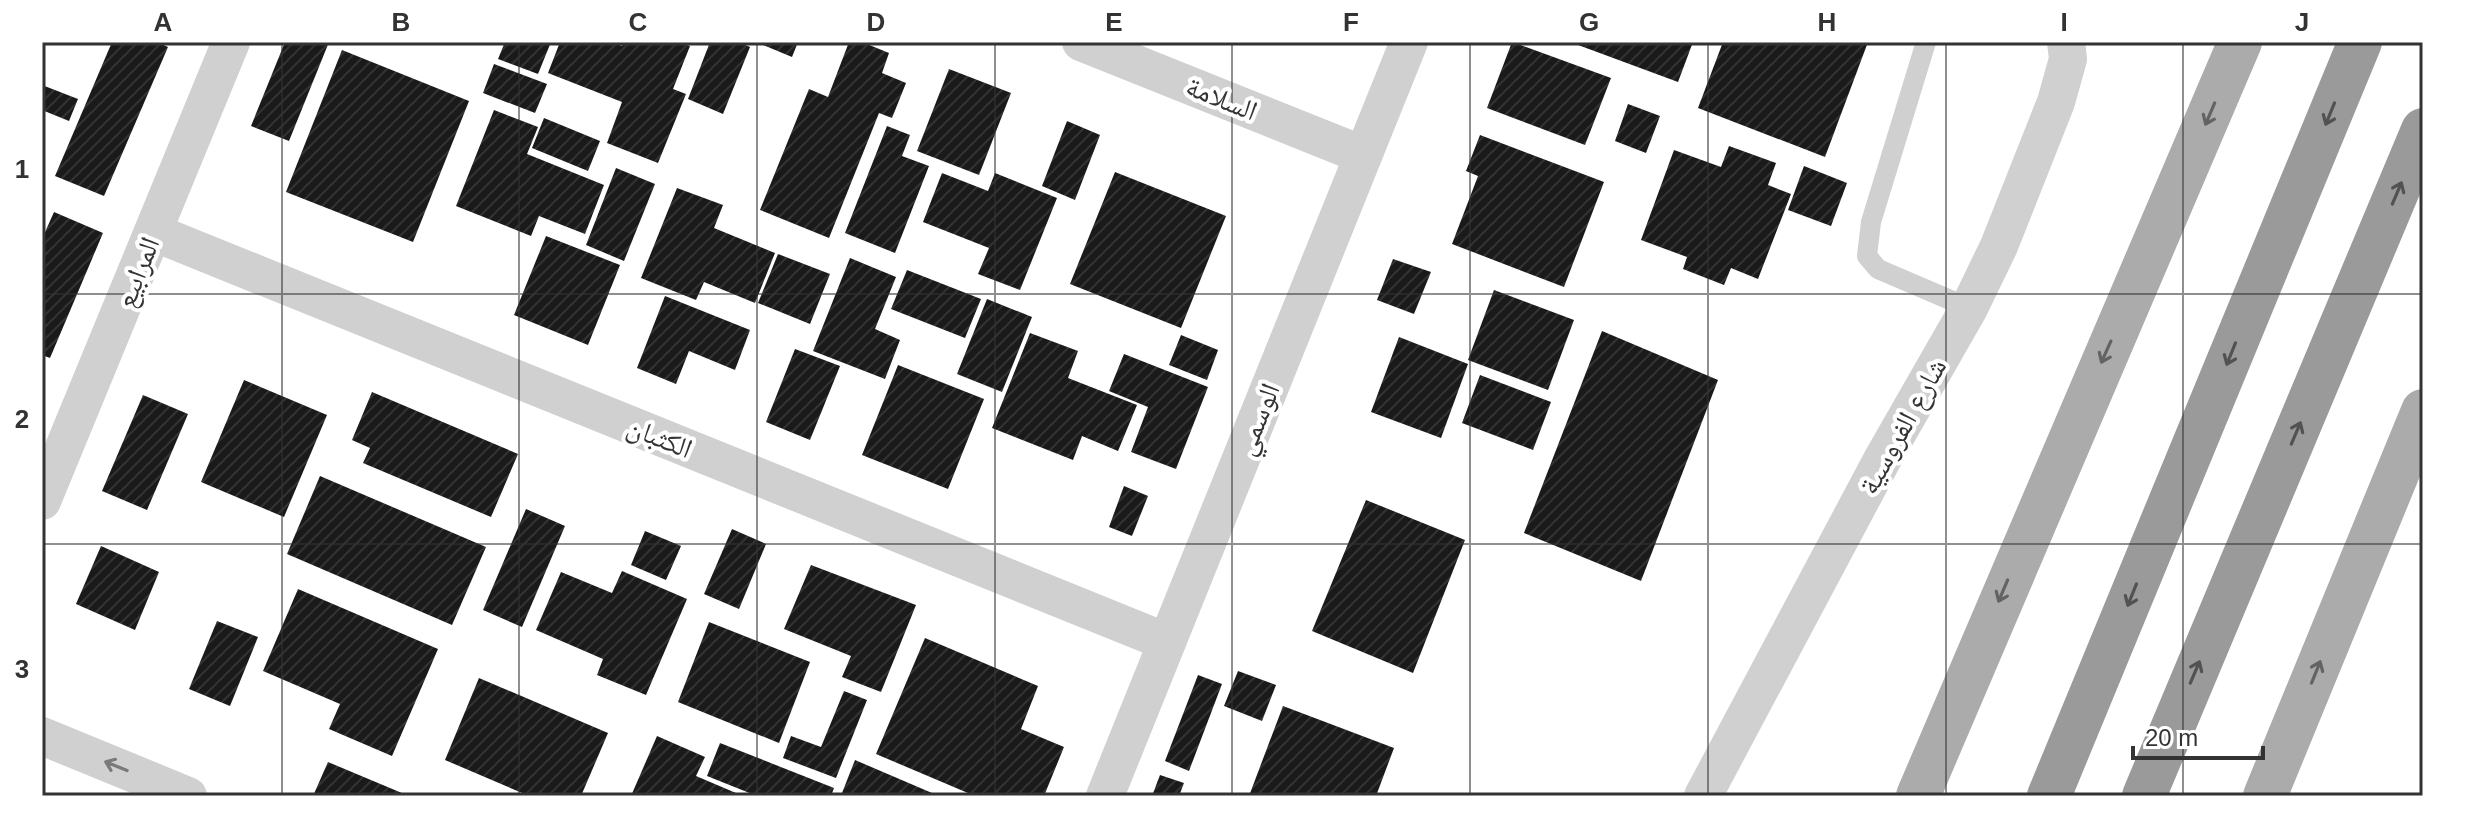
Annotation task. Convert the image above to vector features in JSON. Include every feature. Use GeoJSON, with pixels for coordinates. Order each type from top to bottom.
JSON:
{"type":"FeatureCollection","features":[{"type":"Feature","properties":{"kind":"highway"},"geometry":{"type":"LineString","coordinates":[[2049,796],[2360,42]]}},
{"type":"Feature","properties":{"kind":"highway"},"geometry":{"type":"LineString","coordinates":[[2144,796],[2423,130]]}},
{"type":"Feature","properties":{"kind":"main road"},"geometry":{"type":"LineString","coordinates":[[1918,796],[2240,42]]}},
{"type":"Feature","properties":{"kind":"main road"},"geometry":{"type":"LineString","coordinates":[[2265,796],[2423,411]]}},
{"type":"Feature","properties":{"kind":"street","name":"المرابيع"},"geometry":{"type":"LineString","coordinates":[[42,501],[231,42]]}},
{"type":"Feature","properties":{"kind":"street","name":"السلامة"},"geometry":{"type":"LineString","coordinates":[[1081,42],[1363,155]]}},
{"type":"Feature","properties":{"kind":"street","name":"الوسمي"},"geometry":{"type":"LineString","coordinates":[[1105,796],[1409,42]]}},
{"type":"Feature","properties":{"kind":"street","name":"شارع الفروسية"},"geometry":{"type":"LineString","coordinates":[[1703,796],[1882,460],[1969,308],[1999,246],[2056,102],[2068,59],[2066,42]]}},
{"type":"Feature","properties":{"kind":"street","name":"الكثبان"},"geometry":{"type":"LineString","coordinates":[[153,232],[1167,642]]}},
{"type":"Feature","properties":{"kind":"street"},"geometry":{"type":"LineString","coordinates":[[42,736],[188,796]]}},
{"type":"Feature","properties":{"kind":"lane"},"geometry":{"type":"LineString","coordinates":[[1926,42],[1871,222],[1867,256],[1878,269],[1969,308]]}},
{"type":"Feature","properties":{"kind":"building"},"geometry":{"type":"Polygon","coordinates":[[[112,42],[157,42],[168,47],[104,196],[55,176],[112,42]]]}},
{"type":"Feature","properties":{"kind":"building"},"geometry":{"type":"Polygon","coordinates":[[[285,42],[329,42],[289,141],[251,126],[285,42]]]}},
{"type":"Feature","properties":{"kind":"building"},"geometry":{"type":"Polygon","coordinates":[[[505,42],[551,42],[538,74],[498,59],[505,42]]]}},
{"type":"Feature","properties":{"kind":"building"},"geometry":{"type":"Polygon","coordinates":[[[560,42],[613,42],[622,46],[623,42],[679,42],[690,46],[673,89],[686,94],[658,163],[607,143],[622,102],[548,73],[560,42]]]}},
{"type":"Feature","properties":{"kind":"building"},"geometry":{"type":"Polygon","coordinates":[[[710,42],[739,42],[750,47],[723,114],[688,99],[710,42]]]}},
{"type":"Feature","properties":{"kind":"building"},"geometry":{"type":"Polygon","coordinates":[[[756,42],[798,42],[792,57],[756,42]]]}},
{"type":"Feature","properties":{"kind":"building"},"geometry":{"type":"Polygon","coordinates":[[[849,42],[862,42],[889,53],[882,73],[906,83],[892,118],[879,113],[829,238],[760,210],[809,89],[828,97],[849,42]]]}},
{"type":"Feature","properties":{"kind":"building"},"geometry":{"type":"Polygon","coordinates":[[[1512,42],[1611,78],[1585,145],[1487,108],[1512,42]]]}},
{"type":"Feature","properties":{"kind":"building"},"geometry":{"type":"Polygon","coordinates":[[[1570,42],[1693,42],[1678,82],[1570,42]]]}},
{"type":"Feature","properties":{"kind":"building"},"geometry":{"type":"Polygon","coordinates":[[[1723,42],[1868,42],[1825,157],[1698,108],[1723,42]]]}},
{"type":"Feature","properties":{"kind":"building"},"geometry":{"type":"Polygon","coordinates":[[[342,50],[469,101],[413,242],[286,192],[342,50]]]}},
{"type":"Feature","properties":{"kind":"building"},"geometry":{"type":"Polygon","coordinates":[[[494,64],[547,84],[535,113],[483,93],[494,64]]]}},
{"type":"Feature","properties":{"kind":"building"},"geometry":{"type":"Polygon","coordinates":[[[949,69],[1011,93],[979,175],[917,151],[949,69]]]}},
{"type":"Feature","properties":{"kind":"building"},"geometry":{"type":"Polygon","coordinates":[[[42,85],[78,99],[69,121],[42,110],[42,85]]]}},
{"type":"Feature","properties":{"kind":"building"},"geometry":{"type":"Polygon","coordinates":[[[1628,104],[1660,116],[1646,153],[1615,141],[1628,104]]]}},
{"type":"Feature","properties":{"kind":"building"},"geometry":{"type":"Polygon","coordinates":[[[494,110],[538,127],[527,154],[604,185],[585,234],[539,216],[531,236],[456,206],[494,110]]]}},
{"type":"Feature","properties":{"kind":"building"},"geometry":{"type":"Polygon","coordinates":[[[544,118],[600,141],[588,171],[532,148],[544,118]]]}},
{"type":"Feature","properties":{"kind":"building"},"geometry":{"type":"Polygon","coordinates":[[[1067,121],[1100,135],[1075,200],[1042,186],[1067,121]]]}},
{"type":"Feature","properties":{"kind":"building"},"geometry":{"type":"Polygon","coordinates":[[[887,126],[910,135],[902,156],[929,166],[895,253],[845,233],[887,126]]]}},
{"type":"Feature","properties":{"kind":"building"},"geometry":{"type":"Polygon","coordinates":[[[1480,135],[1604,182],[1564,287],[1452,244],[1478,176],[1466,171],[1480,135]]]}},
{"type":"Feature","properties":{"kind":"building"},"geometry":{"type":"Polygon","coordinates":[[[1729,146],[1776,163],[1768,185],[1791,194],[1758,279],[1731,268],[1724,285],[1683,269],[1687,257],[1641,240],[1674,150],[1721,167],[1729,146]]]}},
{"type":"Feature","properties":{"kind":"building"},"geometry":{"type":"Polygon","coordinates":[[[1804,166],[1847,183],[1831,226],[1788,210],[1804,166]]]}},
{"type":"Feature","properties":{"kind":"building"},"geometry":{"type":"Polygon","coordinates":[[[616,168],[655,184],[624,261],[586,245],[616,168]]]}},
{"type":"Feature","properties":{"kind":"building"},"geometry":{"type":"Polygon","coordinates":[[[1115,172],[1226,216],[1181,328],[1070,284],[1115,172]]]}},
{"type":"Feature","properties":{"kind":"building"},"geometry":{"type":"Polygon","coordinates":[[[942,173],[988,191],[995,173],[1057,198],[1020,290],[978,274],[989,248],[923,222],[942,173]]]}},
{"type":"Feature","properties":{"kind":"building"},"geometry":{"type":"Polygon","coordinates":[[[677,188],[723,205],[714,228],[775,253],[755,303],[704,282],[696,300],[641,278],[677,188]]]}},
{"type":"Feature","properties":{"kind":"building"},"geometry":{"type":"Polygon","coordinates":[[[54,212],[103,233],[50,358],[42,355],[42,239],[54,212]]]}},
{"type":"Feature","properties":{"kind":"building"},"geometry":{"type":"Polygon","coordinates":[[[546,236],[620,265],[588,345],[514,315],[546,236]]]}},
{"type":"Feature","properties":{"kind":"building"},"geometry":{"type":"Polygon","coordinates":[[[778,254],[830,274],[810,324],[758,303],[778,254]]]}},
{"type":"Feature","properties":{"kind":"building"},"geometry":{"type":"Polygon","coordinates":[[[850,258],[896,277],[875,329],[900,340],[885,379],[813,351],[850,258]]]}},
{"type":"Feature","properties":{"kind":"building"},"geometry":{"type":"Polygon","coordinates":[[[1393,259],[1431,272],[1414,314],[1377,300],[1393,259]]]}},
{"type":"Feature","properties":{"kind":"building"},"geometry":{"type":"Polygon","coordinates":[[[907,270],[981,299],[965,338],[891,309],[907,270]]]}},
{"type":"Feature","properties":{"kind":"building"},"geometry":{"type":"Polygon","coordinates":[[[1494,290],[1574,320],[1548,390],[1468,360],[1494,290]]]}},
{"type":"Feature","properties":{"kind":"building"},"geometry":{"type":"Polygon","coordinates":[[[665,296],[750,330],[735,370],[689,351],[676,384],[637,368],[665,296]]]}},
{"type":"Feature","properties":{"kind":"building"},"geometry":{"type":"Polygon","coordinates":[[[987,299],[1032,317],[1002,392],[957,374],[987,299]]]}},
{"type":"Feature","properties":{"kind":"building"},"geometry":{"type":"Polygon","coordinates":[[[1602,331],[1718,380],[1641,581],[1524,533],[1602,331]]]}},
{"type":"Feature","properties":{"kind":"building"},"geometry":{"type":"Polygon","coordinates":[[[1030,333],[1078,351],[1068,378],[1137,405],[1118,451],[1082,436],[1073,460],[992,428],[1030,333]]]}},
{"type":"Feature","properties":{"kind":"building"},"geometry":{"type":"Polygon","coordinates":[[[1181,335],[1218,350],[1207,380],[1169,365],[1181,335]]]}},
{"type":"Feature","properties":{"kind":"building"},"geometry":{"type":"Polygon","coordinates":[[[1399,337],[1468,364],[1441,438],[1371,412],[1399,337]]]}},
{"type":"Feature","properties":{"kind":"building"},"geometry":{"type":"Polygon","coordinates":[[[795,349],[840,366],[810,440],[766,422],[795,349]]]}},
{"type":"Feature","properties":{"kind":"building"},"geometry":{"type":"Polygon","coordinates":[[[1124,354],[1208,387],[1176,469],[1131,452],[1148,407],[1109,391],[1124,354]]]}},
{"type":"Feature","properties":{"kind":"building"},"geometry":{"type":"Polygon","coordinates":[[[898,365],[984,399],[948,489],[862,455],[898,365]]]}},
{"type":"Feature","properties":{"kind":"building"},"geometry":{"type":"Polygon","coordinates":[[[1480,375],[1551,402],[1533,450],[1462,423],[1480,375]]]}},
{"type":"Feature","properties":{"kind":"building"},"geometry":{"type":"Polygon","coordinates":[[[244,380],[327,415],[284,517],[201,482],[244,380]]]}},
{"type":"Feature","properties":{"kind":"building"},"geometry":{"type":"Polygon","coordinates":[[[372,392],[518,454],[491,517],[363,463],[370,448],[352,440],[372,392]]]}},
{"type":"Feature","properties":{"kind":"building"},"geometry":{"type":"Polygon","coordinates":[[[143,395],[188,414],[147,510],[102,491],[143,395]]]}},
{"type":"Feature","properties":{"kind":"building"},"geometry":{"type":"Polygon","coordinates":[[[320,476],[486,547],[452,625],[287,554],[320,476]]]}},
{"type":"Feature","properties":{"kind":"building"},"geometry":{"type":"Polygon","coordinates":[[[1124,486],[1148,496],[1132,536],[1109,527],[1124,486]]]}},
{"type":"Feature","properties":{"kind":"building"},"geometry":{"type":"Polygon","coordinates":[[[1366,500],[1465,540],[1413,673],[1312,631],[1366,500]]]}},
{"type":"Feature","properties":{"kind":"building"},"geometry":{"type":"Polygon","coordinates":[[[526,509],[565,526],[522,627],[483,610],[526,509]]]}},
{"type":"Feature","properties":{"kind":"building"},"geometry":{"type":"Polygon","coordinates":[[[732,529],[766,544],[739,609],[704,594],[732,529]]]}},
{"type":"Feature","properties":{"kind":"building"},"geometry":{"type":"Polygon","coordinates":[[[645,531],[681,546],[666,580],[631,565],[645,531]]]}},
{"type":"Feature","properties":{"kind":"building"},"geometry":{"type":"Polygon","coordinates":[[[101,546],[159,572],[135,630],[76,604],[101,546]]]}},
{"type":"Feature","properties":{"kind":"building"},"geometry":{"type":"Polygon","coordinates":[[[811,565],[916,605],[881,692],[842,677],[851,656],[784,629],[811,565]]]}},
{"type":"Feature","properties":{"kind":"building"},"geometry":{"type":"Polygon","coordinates":[[[622,571],[687,599],[646,695],[597,675],[603,659],[536,630],[561,572],[612,593],[622,571]]]}},
{"type":"Feature","properties":{"kind":"building"},"geometry":{"type":"Polygon","coordinates":[[[298,589],[438,649],[392,756],[329,729],[340,704],[263,671],[298,589]]]}},
{"type":"Feature","properties":{"kind":"building"},"geometry":{"type":"Polygon","coordinates":[[[217,621],[258,637],[230,706],[189,689],[217,621]]]}},
{"type":"Feature","properties":{"kind":"building"},"geometry":{"type":"Polygon","coordinates":[[[709,622],[810,662],[779,743],[678,702],[709,622]]]}},
{"type":"Feature","properties":{"kind":"building"},"geometry":{"type":"Polygon","coordinates":[[[925,638],[1038,686],[1021,729],[1064,747],[1044,796],[975,796],[876,754],[925,638]]]}},
{"type":"Feature","properties":{"kind":"building"},"geometry":{"type":"Polygon","coordinates":[[[1238,671],[1276,685],[1262,721],[1224,706],[1238,671]]]}},
{"type":"Feature","properties":{"kind":"building"},"geometry":{"type":"Polygon","coordinates":[[[1198,675],[1222,684],[1189,771],[1165,761],[1198,675]]]}},
{"type":"Feature","properties":{"kind":"building"},"geometry":{"type":"Polygon","coordinates":[[[479,678],[608,733],[581,796],[529,796],[445,760],[479,678]]]}},
{"type":"Feature","properties":{"kind":"building"},"geometry":{"type":"Polygon","coordinates":[[[844,691],[867,700],[836,778],[783,758],[791,736],[821,747],[844,691]]]}},
{"type":"Feature","properties":{"kind":"building"},"geometry":{"type":"Polygon","coordinates":[[[1283,706],[1394,748],[1376,796],[1249,796],[1283,706]]]}},
{"type":"Feature","properties":{"kind":"building"},"geometry":{"type":"Polygon","coordinates":[[[657,736],[705,757],[696,776],[743,796],[631,796],[657,736]]]}},
{"type":"Feature","properties":{"kind":"building"},"geometry":{"type":"Polygon","coordinates":[[[720,743],[834,788],[831,796],[757,796],[707,776],[720,743]]]}},
{"type":"Feature","properties":{"kind":"building"},"geometry":{"type":"Polygon","coordinates":[[[855,760],[939,796],[842,793],[855,760]]]}},
{"type":"Feature","properties":{"kind":"building"},"geometry":{"type":"Polygon","coordinates":[[[328,762],[409,796],[313,796],[328,762]]]}},
{"type":"Feature","properties":{"kind":"building"},"geometry":{"type":"Polygon","coordinates":[[[1160,775],[1184,783],[1179,796],[1152,796],[1160,775]]]}}]}
